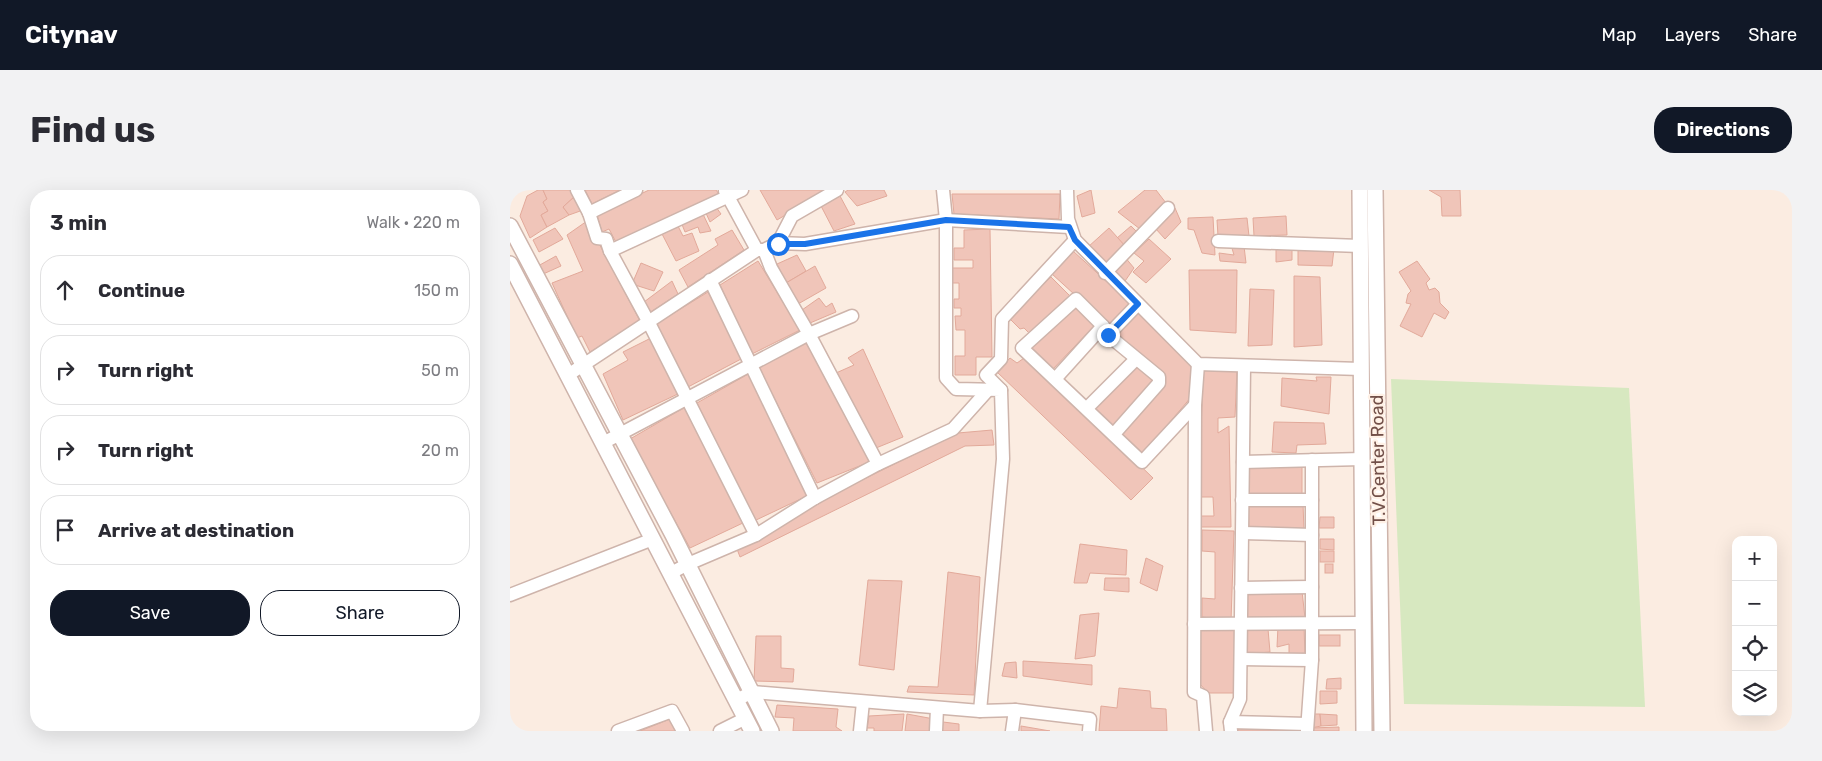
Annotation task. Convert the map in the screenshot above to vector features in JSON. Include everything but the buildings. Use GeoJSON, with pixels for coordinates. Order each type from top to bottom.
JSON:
{"type":"FeatureCollection","features":[{"type":"Feature","properties":{"kind":"street"},"geometry":{"type":"LineString","coordinates":[[577,190],[589,213],[596,238],[606,239],[610,251],[648,321],[756,535]]}},
{"type":"Feature","properties":{"kind":"street"},"geometry":{"type":"LineString","coordinates":[[589,213],[636,190]]}},
{"type":"Feature","properties":{"kind":"street"},"geometry":{"type":"LineString","coordinates":[[610,251],[726,194],[742,190]]}},
{"type":"Feature","properties":{"kind":"street"},"geometry":{"type":"LineString","coordinates":[[778,244],[792,216],[837,190]]}},
{"type":"Feature","properties":{"kind":"street"},"geometry":{"type":"LineString","coordinates":[[943,190],[946,220],[946,378],[956,389],[1001,390]]}},
{"type":"Feature","properties":{"kind":"street"},"geometry":{"type":"LineString","coordinates":[[1067,190],[1069,227],[1075,240],[1105,273],[1198,364],[1244,367],[1361,369]]}},
{"type":"Feature","properties":{"kind":"street","name":"T.V.Center Road"},"geometry":{"type":"LineString","coordinates":[[1360,190],[1364,731]]}},
{"type":"Feature","properties":{"kind":"street","name":"T.V.Center Road"},"geometry":{"type":"LineString","coordinates":[[1375,190],[1382,731]]}},
{"type":"Feature","properties":{"kind":"street"},"geometry":{"type":"LineString","coordinates":[[726,194],[809,334],[878,464]]}},
{"type":"Feature","properties":{"kind":"street"},"geometry":{"type":"LineString","coordinates":[[1105,273],[1168,208]]}},
{"type":"Feature","properties":{"kind":"street"},"geometry":{"type":"LineString","coordinates":[[568,375],[710,280],[760,250],[778,244],[805,244],[946,220],[1069,227]]}},
{"type":"Feature","properties":{"kind":"street"},"geometry":{"type":"LineString","coordinates":[[510,226],[688,564],[771,731]]}},
{"type":"Feature","properties":{"kind":"street"},"geometry":{"type":"LineString","coordinates":[[980,711],[1003,459],[1001,390],[986,376],[1002,359],[1002,319],[1075,240]]}},
{"type":"Feature","properties":{"kind":"street"},"geometry":{"type":"LineString","coordinates":[[1218,240],[1360,246]]}},
{"type":"Feature","properties":{"kind":"street"},"geometry":{"type":"LineString","coordinates":[[510,264],[749,725],[720,731]]}},
{"type":"Feature","properties":{"kind":"street"},"geometry":{"type":"LineString","coordinates":[[710,280],[815,498]]}},
{"type":"Feature","properties":{"kind":"street"},"geometry":{"type":"LineString","coordinates":[[1114,434],[1159,382],[1159,377],[1136,359],[1105,330],[1076,299],[1022,348],[1056,378],[1142,462],[1195,405]]}},
{"type":"Feature","properties":{"kind":"street"},"geometry":{"type":"LineString","coordinates":[[1056,378],[1105,330],[1138,304]]}},
{"type":"Feature","properties":{"kind":"street"},"geometry":{"type":"LineString","coordinates":[[603,443],[809,334],[852,316]]}},
{"type":"Feature","properties":{"kind":"street"},"geometry":{"type":"LineString","coordinates":[[1087,408],[1136,359]]}},
{"type":"Feature","properties":{"kind":"street"},"geometry":{"type":"LineString","coordinates":[[1198,364],[1195,405],[1194,692],[1203,696],[1206,731]]}},
{"type":"Feature","properties":{"kind":"street"},"geometry":{"type":"LineString","coordinates":[[1244,367],[1240,699],[1230,727],[1307,728],[1312,660],[1312,460]]}},
{"type":"Feature","properties":{"kind":"street"},"geometry":{"type":"LineString","coordinates":[[671,573],[756,535],[815,498],[878,464],[953,429],[988,390]]}},
{"type":"Feature","properties":{"kind":"street"},"geometry":{"type":"LineString","coordinates":[[1243,462],[1362,459]]}},
{"type":"Feature","properties":{"kind":"street"},"geometry":{"type":"LineString","coordinates":[[1242,500],[1312,500]]}},
{"type":"Feature","properties":{"kind":"street"},"geometry":{"type":"LineString","coordinates":[[1242,533],[1312,535]]}},
{"type":"Feature","properties":{"kind":"street"},"geometry":{"type":"LineString","coordinates":[[510,595],[654,539]]}},
{"type":"Feature","properties":{"kind":"street"},"geometry":{"type":"LineString","coordinates":[[1242,588],[1312,587]]}},
{"type":"Feature","properties":{"kind":"street"},"geometry":{"type":"LineString","coordinates":[[1194,624],[1363,623]]}},
{"type":"Feature","properties":{"kind":"street"},"geometry":{"type":"LineString","coordinates":[[1240,659],[1312,660]]}},
{"type":"Feature","properties":{"kind":"street"},"geometry":{"type":"LineString","coordinates":[[736,700],[753,692],[980,711],[1015,710],[1090,719],[1089,731]]}},
{"type":"Feature","properties":{"kind":"street"},"geometry":{"type":"LineString","coordinates":[[860,731],[863,702]]}},
{"type":"Feature","properties":{"kind":"street"},"geometry":{"type":"LineString","coordinates":[[936,731],[937,708]]}},
{"type":"Feature","properties":{"kind":"street"},"geometry":{"type":"LineString","coordinates":[[618,731],[672,710],[683,731]]}},
{"type":"Feature","properties":{"kind":"street"},"geometry":{"type":"LineString","coordinates":[[1012,731],[1015,710]]}},
{"type":"Feature","properties":{"kind":"green space"},"geometry":{"type":"Polygon","coordinates":[[[1391,379],[1629,388],[1645,707],[1404,704],[1391,379]]]}},
{"type":"Feature","properties":{"kind":"route"},"geometry":{"type":"LineString","coordinates":[[778,244],[805,244],[946,220],[1069,227],[1075,240],[1105,273],[1138,304],[1108,335]]}}]}
